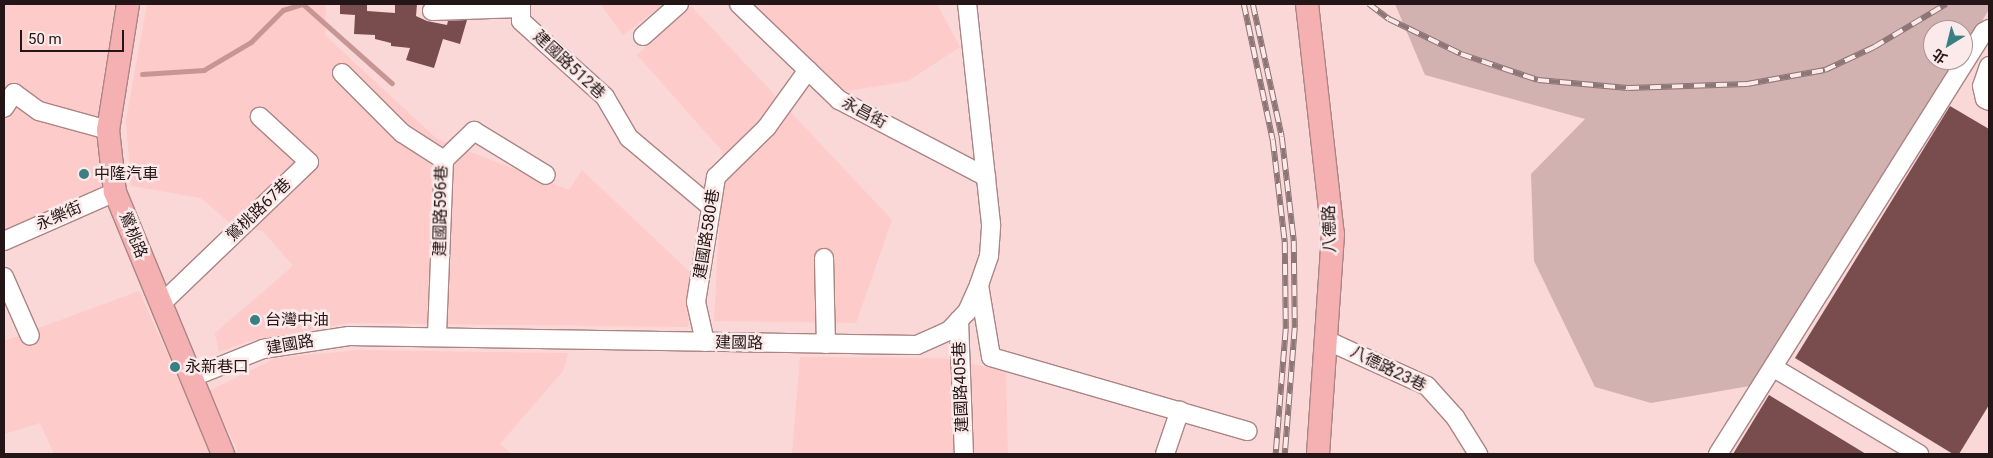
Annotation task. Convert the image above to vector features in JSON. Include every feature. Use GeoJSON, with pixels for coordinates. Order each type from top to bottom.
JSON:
{"type":"FeatureCollection","features":[{"type":"Feature","properties":{"kind":"main road","name":"鶯桃路"},"geometry":{"type":"LineString","coordinates":[[128,4],[108,130],[115,192],[193,377],[223,454]]}},
{"type":"Feature","properties":{"kind":"main road","name":"八德路"},"geometry":{"type":"LineString","coordinates":[[1307,4],[1333,234],[1318,454]]}},
{"type":"Feature","properties":{"kind":"street"},"geometry":{"type":"LineString","coordinates":[[643,36],[679,4]]}},
{"type":"Feature","properties":{"kind":"street","name":"永昌街"},"geometry":{"type":"LineString","coordinates":[[739,4],[839,100],[986,177]]}},
{"type":"Feature","properties":{"kind":"street","name":"建國路"},"geometry":{"type":"LineString","coordinates":[[193,377],[263,349],[349,336],[917,345],[949,331],[967,312],[979,285],[989,256],[991,232],[966,4]]}},
{"type":"Feature","properties":{"kind":"street"},"geometry":{"type":"LineString","coordinates":[[432,11],[521,6]]}},
{"type":"Feature","properties":{"kind":"street","name":"建國路512巷"},"geometry":{"type":"LineString","coordinates":[[521,6],[521,21],[605,97],[630,138],[711,207]]}},
{"type":"Feature","properties":{"kind":"street"},"geometry":{"type":"LineString","coordinates":[[1718,454],[1774,368],[1984,32],[1989,29]]}},
{"type":"Feature","properties":{"kind":"street"},"geometry":{"type":"LineString","coordinates":[[1989,66],[1982,86],[1985,99],[1989,101]]}},
{"type":"Feature","properties":{"kind":"street","name":"建國路580巷"},"geometry":{"type":"LineString","coordinates":[[705,342],[696,302],[716,177],[767,127],[808,70]]}},
{"type":"Feature","properties":{"kind":"street","name":"建國路596巷"},"geometry":{"type":"LineString","coordinates":[[342,73],[402,133],[444,160],[437,336]]}},
{"type":"Feature","properties":{"kind":"street"},"geometry":{"type":"LineString","coordinates":[[4,108],[14,93],[39,111],[108,130]]}},
{"type":"Feature","properties":{"kind":"street","name":"鶯桃路67巷"},"geometry":{"type":"LineString","coordinates":[[161,304],[309,162],[260,117]]}},
{"type":"Feature","properties":{"kind":"street"},"geometry":{"type":"LineString","coordinates":[[444,160],[474,131],[546,175]]}},
{"type":"Feature","properties":{"kind":"street","name":"永樂街"},"geometry":{"type":"LineString","coordinates":[[4,241],[115,192]]}},
{"type":"Feature","properties":{"kind":"street"},"geometry":{"type":"LineString","coordinates":[[824,258],[826,344]]}},
{"type":"Feature","properties":{"kind":"street"},"geometry":{"type":"LineString","coordinates":[[4,276],[30,336]]}},
{"type":"Feature","properties":{"kind":"street"},"geometry":{"type":"LineString","coordinates":[[979,285],[992,357],[1248,431]]}},
{"type":"Feature","properties":{"kind":"street","name":"建國路405巷"},"geometry":{"type":"LineString","coordinates":[[959,320],[964,454]]}},
{"type":"Feature","properties":{"kind":"street","name":"八德路23巷"},"geometry":{"type":"LineString","coordinates":[[1326,340],[1427,386],[1455,417],[1478,454]]}},
{"type":"Feature","properties":{"kind":"street"},"geometry":{"type":"LineString","coordinates":[[1774,368],[1919,454]]}},
{"type":"Feature","properties":{"kind":"street"},"geometry":{"type":"LineString","coordinates":[[1165,454],[1180,410]]}},
{"type":"Feature","properties":{"kind":"shaded area"},"geometry":{"type":"Polygon","coordinates":[[[4,4],[116,4],[98,113],[102,186],[4,230],[4,4]]]}},
{"type":"Feature","properties":{"kind":"shaded area"},"geometry":{"type":"Polygon","coordinates":[[[147,4],[326,4],[325,35],[437,139],[569,190],[582,170],[694,276],[688,327],[350,323],[249,341],[219,352],[215,333],[293,266],[263,231],[232,225],[201,198],[131,186],[126,120],[147,4]]]}},
{"type":"Feature","properties":{"kind":"shaded area"},"geometry":{"type":"Polygon","coordinates":[[[600,4],[664,4],[623,35],[600,4]]]}},
{"type":"Feature","properties":{"kind":"shaded area"},"geometry":{"type":"Polygon","coordinates":[[[751,4],[937,4],[960,47],[908,81],[842,92],[751,4]]]}},
{"type":"Feature","properties":{"kind":"shaded area"},"geometry":{"type":"Polygon","coordinates":[[[1395,4],[1989,4],[1989,9],[1973,37],[1973,20],[1923,20],[1923,70],[1954,70],[1750,386],[1651,403],[1595,387],[1534,261],[1531,174],[1585,119],[1425,75],[1395,4]]]}},
{"type":"Feature","properties":{"kind":"shaded area"},"geometry":{"type":"Polygon","coordinates":[[[691,6],[892,220],[856,323],[714,321],[723,152],[637,55],[691,6]]]}},
{"type":"Feature","properties":{"kind":"shaded area"},"geometry":{"type":"Polygon","coordinates":[[[139,291],[212,454],[54,454],[40,423],[4,434],[4,341],[139,291]]]}},
{"type":"Feature","properties":{"kind":"shaded area"},"geometry":{"type":"Polygon","coordinates":[[[359,350],[568,353],[563,371],[500,444],[511,454],[239,454],[209,391],[276,358],[359,350]]]}},
{"type":"Feature","properties":{"kind":"shaded area"},"geometry":{"type":"Polygon","coordinates":[[[800,357],[942,358],[1006,371],[1008,454],[792,453],[800,357]]]}},
{"type":"Feature","properties":{"kind":"building"},"geometry":{"type":"Polygon","coordinates":[[[340,4],[367,4],[367,11],[395,13],[395,4],[417,4],[416,16],[427,21],[447,25],[448,21],[467,20],[460,44],[443,39],[434,68],[406,60],[410,48],[391,46],[391,43],[375,39],[375,35],[354,34],[355,15],[340,14],[340,4]]]}},
{"type":"Feature","properties":{"kind":"building"},"geometry":{"type":"Polygon","coordinates":[[[1950,106],[1989,129],[1989,405],[1959,454],[1953,454],[1795,358],[1950,106]]]}},
{"type":"Feature","properties":{"kind":"building"},"geometry":{"type":"Polygon","coordinates":[[[1769,395],[1866,454],[1733,454],[1769,395]]]}},
{"type":"Feature","properties":{"kind":"waterway"},"geometry":{"type":"LineString","coordinates":[[142,74],[204,70],[251,42],[283,10],[303,4],[392,83]]}},
{"type":"Feature","properties":{"kind":"railway"},"geometry":{"type":"LineString","coordinates":[[1244,4],[1273,140],[1285,242],[1286,329],[1276,454]]}},
{"type":"Feature","properties":{"kind":"railway"},"geometry":{"type":"LineString","coordinates":[[1253,4],[1282,137],[1294,241],[1295,328],[1285,454]]}},
{"type":"Feature","properties":{"kind":"railway"},"geometry":{"type":"LineString","coordinates":[[1369,4],[1389,19],[1461,54],[1538,80],[1628,88],[1747,84],[1825,70],[1874,47],[1946,4]]}},
{"type":"Feature","properties":{"kind":"place","name":"中隆汽車"},"geometry":{"type":"Point","coordinates":[84,174]}},
{"type":"Feature","properties":{"kind":"place","name":"台灣中油"},"geometry":{"type":"Point","coordinates":[255,320]}},
{"type":"Feature","properties":{"kind":"place","name":"永新巷口"},"geometry":{"type":"Point","coordinates":[175,367]}}]}
